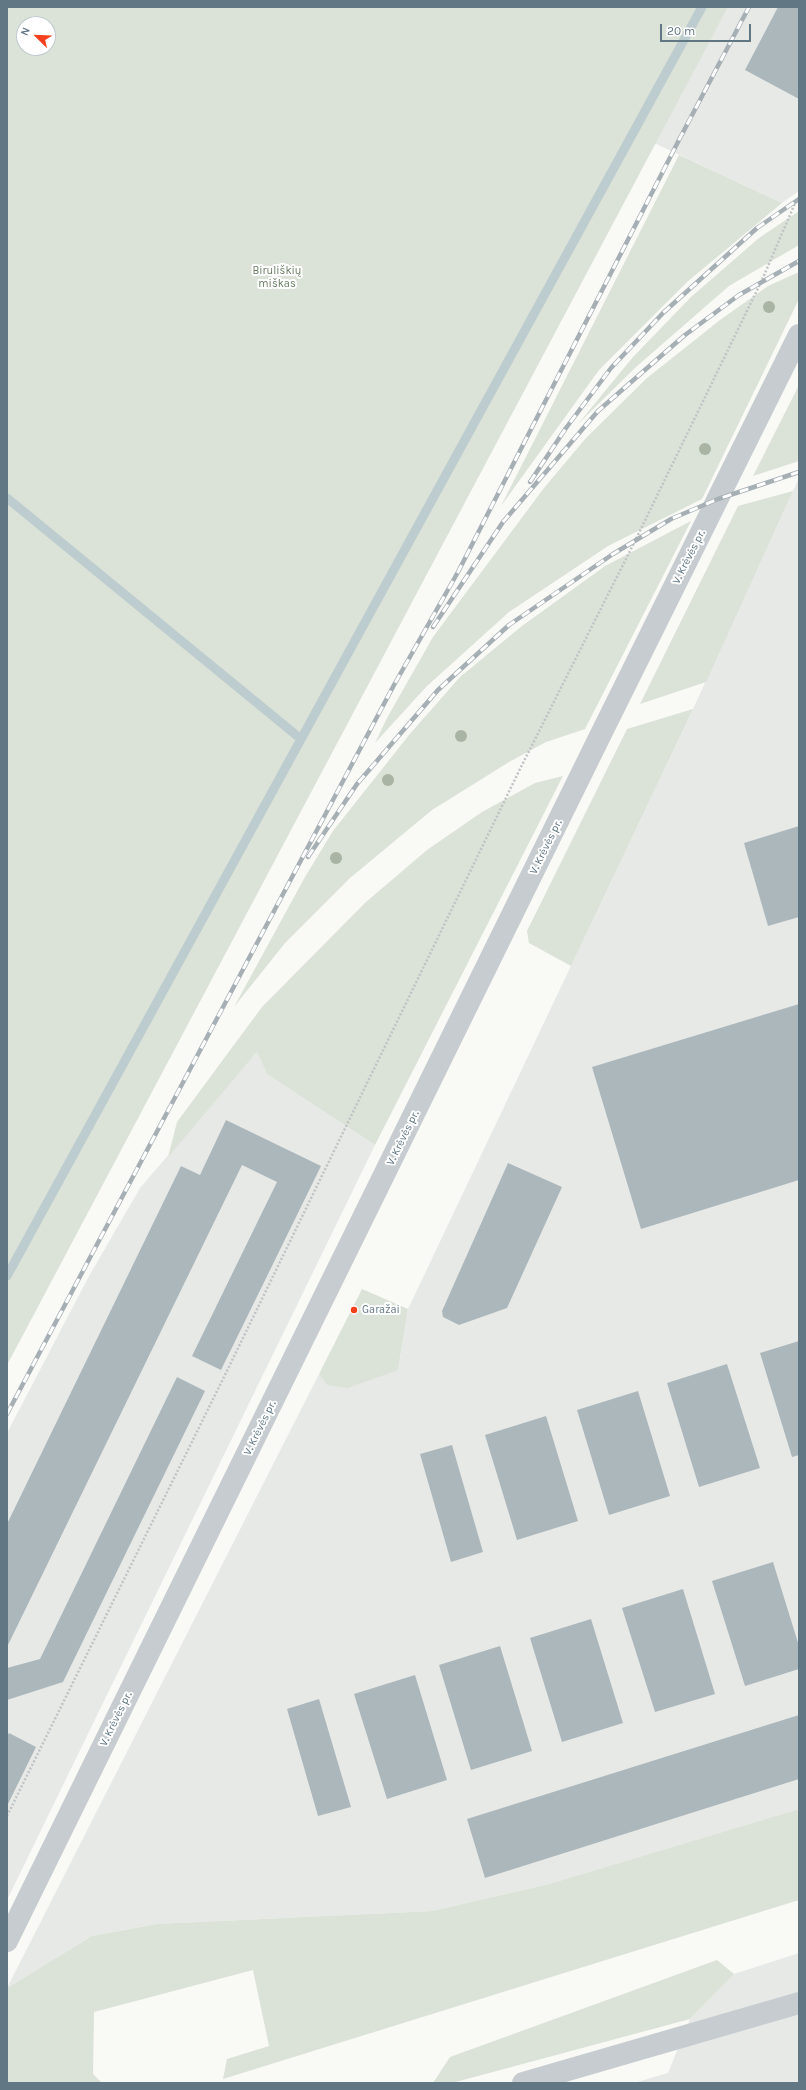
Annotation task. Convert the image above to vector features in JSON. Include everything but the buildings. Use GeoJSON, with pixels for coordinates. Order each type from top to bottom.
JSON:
{"type":"FeatureCollection","features":[{"type":"Feature","properties":{"kind":"street","name":"V. Krėvės pr."},"geometry":{"type":"LineString","coordinates":[[7,1941],[799,335]]}},
{"type":"Feature","properties":{"kind":"street"},"geometry":{"type":"LineString","coordinates":[[523,2083],[799,2003]]}},
{"type":"Feature","properties":{"kind":"path"},"geometry":{"type":"LineString","coordinates":[[7,1816],[224,1379],[517,776],[635,541],[762,280],[796,201],[799,198]]}},
{"type":"Feature","properties":{"kind":"shaded area"},"geometry":{"type":"Polygon","coordinates":[[[728,7],[799,7],[799,191],[782,203],[654,143],[728,7]]]}},
{"type":"Feature","properties":{"kind":"shaded area"},"geometry":{"type":"Polygon","coordinates":[[[799,478],[799,1809],[549,1884],[432,1911],[157,1924],[92,1936],[7,1988],[319,1374],[327,1385],[398,1370],[408,1309],[693,709],[799,478]]]}},
{"type":"Feature","properties":{"kind":"shaded area"},"geometry":{"type":"Polygon","coordinates":[[[257,1052],[267,1074],[375,1145],[7,1900],[7,1433],[88,1278],[140,1188],[257,1052]]]}},
{"type":"Feature","properties":{"kind":"shaded area"},"geometry":{"type":"Polygon","coordinates":[[[799,1953],[799,2083],[634,2083],[668,2073],[690,2019],[734,1974],[799,1953]]]}},
{"type":"Feature","properties":{"kind":"green space","name":"Biruliškių miškas"},"geometry":{"type":"Polygon","coordinates":[[[7,7],[728,7],[7,1365],[7,7]]]}},
{"type":"Feature","properties":{"kind":"green space"},"geometry":{"type":"Polygon","coordinates":[[[679,155],[782,203],[687,282],[599,370],[501,506],[679,155]]]}},
{"type":"Feature","properties":{"kind":"green space"},"geometry":{"type":"Polygon","coordinates":[[[799,211],[799,245],[729,286],[636,367],[578,424],[633,357],[691,297],[759,238],[799,211]]]}},
{"type":"Feature","properties":{"kind":"green space"},"geometry":{"type":"Polygon","coordinates":[[[799,272],[799,299],[702,499],[608,546],[509,612],[426,687],[375,743],[387,718],[433,637],[544,488],[586,438],[647,378],[720,320],[768,286],[799,272]]]}},
{"type":"Feature","properties":{"kind":"green space"},"geometry":{"type":"Polygon","coordinates":[[[799,385],[799,461],[753,476],[799,385]]]}},
{"type":"Feature","properties":{"kind":"green space"},"geometry":{"type":"Polygon","coordinates":[[[793,491],[706,682],[640,704],[738,506],[793,491]]]}},
{"type":"Feature","properties":{"kind":"green space"},"geometry":{"type":"Polygon","coordinates":[[[691,521],[585,729],[546,742],[509,762],[432,810],[350,878],[285,943],[234,1007],[305,877],[333,831],[409,735],[460,677],[522,626],[605,566],[691,521]]]}},
{"type":"Feature","properties":{"kind":"green space"},"geometry":{"type":"Polygon","coordinates":[[[693,709],[571,966],[529,943],[527,931],[627,729],[693,709]]]}},
{"type":"Feature","properties":{"kind":"green space"},"geometry":{"type":"Polygon","coordinates":[[[563,776],[375,1145],[267,1074],[257,1052],[168,1157],[177,1122],[262,1007],[366,902],[427,850],[482,812],[535,783],[563,776]]]}},
{"type":"Feature","properties":{"kind":"green space"},"geometry":{"type":"Polygon","coordinates":[[[362,1289],[408,1309],[398,1370],[348,1388],[327,1385],[319,1374],[362,1289]]]}},
{"type":"Feature","properties":{"kind":"green space"},"geometry":{"type":"Polygon","coordinates":[[[799,1809],[799,1900],[223,2079],[227,2059],[269,2046],[253,1970],[94,2012],[93,2074],[102,2083],[7,2083],[7,1988],[92,1936],[157,1924],[432,1911],[549,1884],[799,1809]]]}},
{"type":"Feature","properties":{"kind":"green space"},"geometry":{"type":"Polygon","coordinates":[[[717,1960],[734,1974],[690,2019],[452,2083],[433,2083],[450,2057],[717,1960]]]}},
{"type":"Feature","properties":{"kind":"waterway"},"geometry":{"type":"LineString","coordinates":[[7,1276],[702,7]]}},
{"type":"Feature","properties":{"kind":"waterway"},"geometry":{"type":"LineString","coordinates":[[7,498],[301,739]]}},
{"type":"Feature","properties":{"kind":"railway"},"geometry":{"type":"LineString","coordinates":[[7,1414],[394,685],[458,572],[680,138],[749,7]]}},
{"type":"Feature","properties":{"kind":"railway"},"geometry":{"type":"LineString","coordinates":[[530,482],[566,428],[611,368],[663,313],[757,228],[799,199]]}},
{"type":"Feature","properties":{"kind":"railway"},"geometry":{"type":"LineString","coordinates":[[433,627],[503,522],[598,411],[685,335],[739,295],[799,261]]}},
{"type":"Feature","properties":{"kind":"railway"},"geometry":{"type":"LineString","coordinates":[[308,857],[357,784],[438,690],[509,625],[613,554],[671,519],[718,499],[799,472]]}},
{"type":"Feature","properties":{"kind":"place","name":"Garažai"},"geometry":{"type":"Point","coordinates":[354,1310]}}]}
